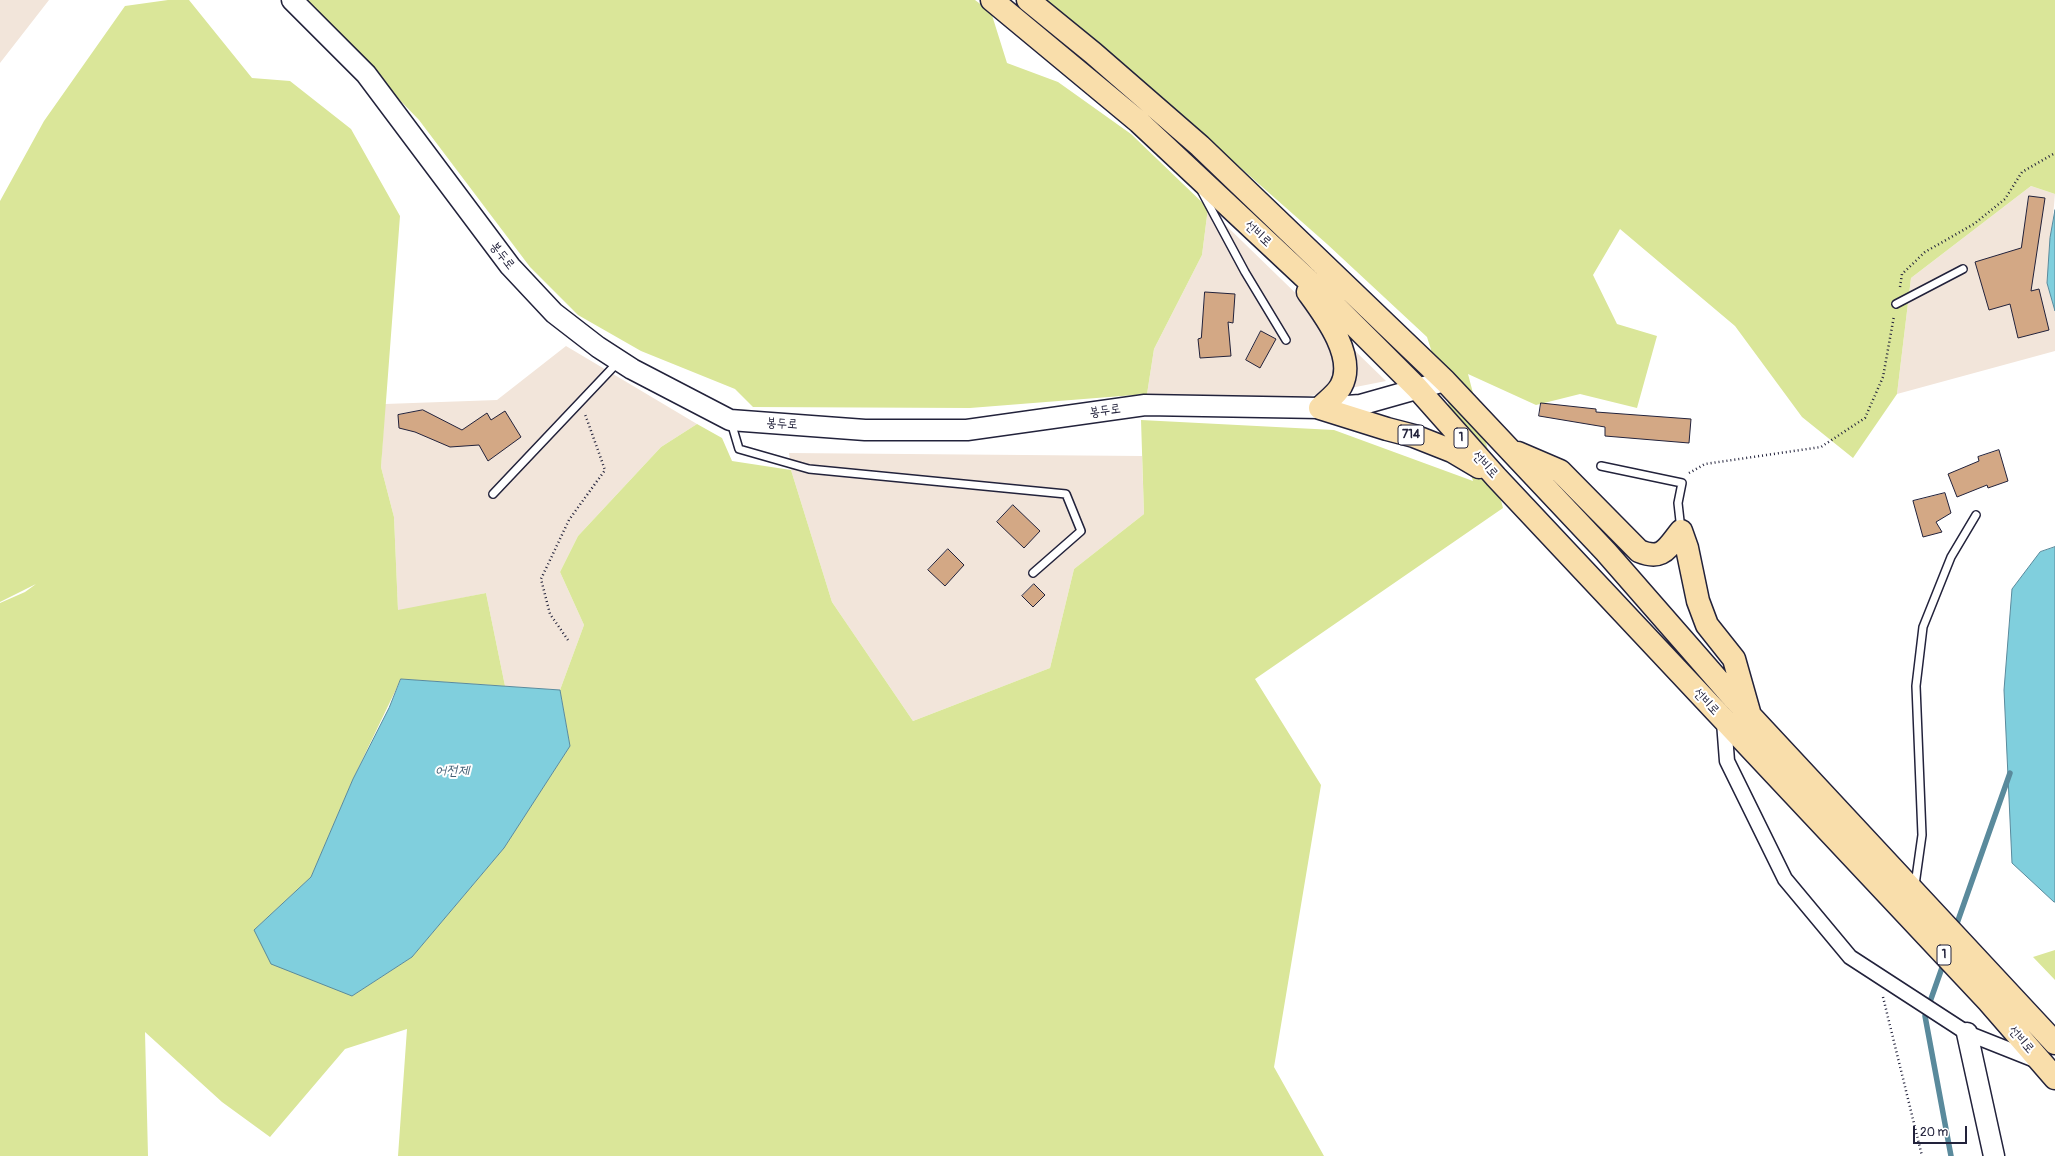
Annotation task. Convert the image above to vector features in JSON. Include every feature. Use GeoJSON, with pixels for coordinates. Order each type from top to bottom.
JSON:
{"type":"FeatureCollection","features":[{"type":"Feature","properties":{"kind":"main road","name":"봉두로"},"geometry":{"type":"LineString","coordinates":[[292,0],[366,74],[510,266],[554,313],[598,347],[619,361],[730,420],[865,430],[967,430],[1145,405],[1320,408],[1360,405],[1445,381]]}},
{"type":"Feature","properties":{"kind":"main road","name":"선비로"},"geometry":{"type":"LineString","coordinates":[[992,0],[1139,122],[1327,298],[1417,388],[1496,477],[1724,722],[1989,1002],[2055,1078]]}},
{"type":"Feature","properties":{"kind":"main road","name":"선비로"},"geometry":{"type":"LineString","coordinates":[[1028,0],[1093,53],[1200,146],[1445,381],[1606,552],[1750,715],[1914,889],[1996,980],[2055,1042]]}},
{"type":"Feature","properties":{"kind":"main road"},"geometry":{"type":"LineString","coordinates":[[1282,256],[1317,304],[1342,346],[1345,369],[1342,385],[1320,408]]}},
{"type":"Feature","properties":{"kind":"main road","name":"714"},"geometry":{"type":"LineString","coordinates":[[1320,408],[1414,436],[1452,451],[1496,477]]}},
{"type":"Feature","properties":{"kind":"main road"},"geometry":{"type":"LineString","coordinates":[[1510,450],[1560,471],[1639,551],[1651,556],[1664,553],[1681,531]]}},
{"type":"Feature","properties":{"kind":"main road"},"geometry":{"type":"LineString","coordinates":[[1681,531],[1698,601],[1707,625],[1734,659],[1750,715]]}},
{"type":"Feature","properties":{"kind":"main road"},"geometry":{"type":"LineString","coordinates":[[1967,1033],[1994,1156]]}},
{"type":"Feature","properties":{"kind":"street"},"geometry":{"type":"LineString","coordinates":[[1724,722],[1727,761],[1785,879],[1850,957],[1967,1033],[2039,1061]]}},
{"type":"Feature","properties":{"kind":"lane"},"geometry":{"type":"LineString","coordinates":[[1191,171],[1245,272],[1286,340]]}},
{"type":"Feature","properties":{"kind":"lane"},"geometry":{"type":"LineString","coordinates":[[1896,304],[1963,269]]}},
{"type":"Feature","properties":{"kind":"lane"},"geometry":{"type":"LineString","coordinates":[[493,494],[619,361]]}},
{"type":"Feature","properties":{"kind":"lane"},"geometry":{"type":"LineString","coordinates":[[730,420],[739,450],[809,468],[1066,494],[1081,530],[1033,573]]}},
{"type":"Feature","properties":{"kind":"lane"},"geometry":{"type":"LineString","coordinates":[[1601,466],[1682,483],[1678,503],[1681,531]]}},
{"type":"Feature","properties":{"kind":"lane"},"geometry":{"type":"LineString","coordinates":[[1914,889],[1922,835],[1916,686],[1923,626],[1951,557],[1976,515]]}},
{"type":"Feature","properties":{"kind":"path"},"geometry":{"type":"LineString","coordinates":[[1682,483],[1690,472],[1705,464],[1821,447],[1865,418],[1883,377],[1902,274],[1925,252],[1974,224],[2005,199],[2022,172],[2055,153]]}},
{"type":"Feature","properties":{"kind":"path"},"geometry":{"type":"LineString","coordinates":[[568,640],[550,614],[541,578],[569,520],[605,470],[580,402]]}},
{"type":"Feature","properties":{"kind":"path"},"geometry":{"type":"LineString","coordinates":[[1874,973],[1886,1005],[1922,1156]]}},
{"type":"Feature","properties":{"kind":"shaded area"},"geometry":{"type":"Polygon","coordinates":[[[0,0],[49,0],[0,63],[0,0]]]}},
{"type":"Feature","properties":{"kind":"shaded area"},"geometry":{"type":"Polygon","coordinates":[[[2031,186],[2055,194],[2047,283],[2055,311],[2055,351],[1897,394],[1911,278],[2031,186]]]}},
{"type":"Feature","properties":{"kind":"shaded area"},"geometry":{"type":"Polygon","coordinates":[[[1208,208],[1386,381],[1300,398],[1147,394],[1154,349],[1202,255],[1208,208]]]}},
{"type":"Feature","properties":{"kind":"shaded area"},"geometry":{"type":"Polygon","coordinates":[[[566,346],[697,424],[661,447],[578,536],[560,572],[584,625],[560,690],[505,686],[486,593],[398,611],[394,517],[381,467],[385,404],[497,400],[566,346]]]}},
{"type":"Feature","properties":{"kind":"shaded area"},"geometry":{"type":"Polygon","coordinates":[[[789,453],[1142,456],[1144,514],[1074,569],[1050,668],[913,721],[832,602],[791,470],[789,453]]]}},
{"type":"Feature","properties":{"kind":"green space"},"geometry":{"type":"Polygon","coordinates":[[[168,0],[189,0],[252,78],[290,81],[351,129],[400,216],[381,467],[394,517],[398,610],[486,593],[505,686],[401,679],[353,779],[311,877],[254,930],[352,996],[412,957],[504,848],[570,746],[560,690],[584,625],[560,572],[578,536],[661,447],[697,424],[722,438],[732,461],[791,470],[832,602],[913,721],[1050,668],[1074,569],[1144,514],[1141,420],[1334,430],[1473,481],[1427,337],[1327,244],[1133,73],[1044,0],[2055,0],[2055,194],[2031,186],[1911,278],[1897,394],[1853,458],[1802,417],[1735,326],[1620,229],[1593,275],[1617,324],[1657,336],[1637,408],[1580,394],[1536,405],[1468,374],[1503,508],[1255,679],[1321,785],[1274,1067],[1324,1156],[398,1156],[407,1029],[345,1049],[270,1137],[222,1102],[145,1032],[148,1156],[0,1156],[0,603],[25,592],[36,584],[0,602],[0,201],[44,121],[125,6],[168,0]]]}},
{"type":"Feature","properties":{"kind":"green space"},"geometry":{"type":"Polygon","coordinates":[[[303,0],[975,0],[991,12],[1007,63],[1058,82],[1131,134],[1208,208],[1202,255],[1154,349],[1147,394],[970,408],[753,407],[735,389],[641,351],[578,315],[530,267],[419,120],[303,0]]]}},
{"type":"Feature","properties":{"kind":"green space"},"geometry":{"type":"Polygon","coordinates":[[[2055,950],[2055,980],[2033,957],[2055,950]]]}},
{"type":"Feature","properties":{"kind":"water"},"geometry":{"type":"Polygon","coordinates":[[[2055,210],[2055,311],[2047,283],[2050,238],[2055,210]]]}},
{"type":"Feature","properties":{"kind":"water"},"geometry":{"type":"Polygon","coordinates":[[[2055,547],[2054,902],[2012,863],[2004,690],[2012,589],[2040,552],[2055,547]]]}},
{"type":"Feature","properties":{"kind":"water","name":"어전제"},"geometry":{"type":"Polygon","coordinates":[[[401,679],[560,690],[570,746],[504,848],[412,957],[352,996],[271,964],[254,930],[311,877],[353,779],[389,708],[401,679]]]}},
{"type":"Feature","properties":{"kind":"building"},"geometry":{"type":"Polygon","coordinates":[[[2029,196],[2045,198],[2031,291],[2039,289],[2049,330],[2018,338],[2010,304],[1989,310],[1975,262],[2021,248],[2029,196]]]}},
{"type":"Feature","properties":{"kind":"building"},"geometry":{"type":"Polygon","coordinates":[[[1205,292],[1235,294],[1233,323],[1228,322],[1231,356],[1200,358],[1198,339],[1201,338],[1205,292]]]}},
{"type":"Feature","properties":{"kind":"building"},"geometry":{"type":"Polygon","coordinates":[[[1261,331],[1276,339],[1260,368],[1246,360],[1261,331]]]}},
{"type":"Feature","properties":{"kind":"building"},"geometry":{"type":"Polygon","coordinates":[[[1541,403],[1596,409],[1596,412],[1691,419],[1689,443],[1605,436],[1605,427],[1539,416],[1541,403]]]}},
{"type":"Feature","properties":{"kind":"building"},"geometry":{"type":"Polygon","coordinates":[[[423,410],[462,430],[487,413],[491,420],[505,411],[521,437],[488,461],[479,445],[450,447],[415,432],[399,428],[398,415],[423,410]]]}},
{"type":"Feature","properties":{"kind":"building"},"geometry":{"type":"Polygon","coordinates":[[[1999,450],[2008,481],[1988,488],[1987,485],[1957,497],[1948,474],[1979,461],[1978,457],[1999,450]]]}},
{"type":"Feature","properties":{"kind":"building"},"geometry":{"type":"Polygon","coordinates":[[[1945,493],[1951,513],[1936,522],[1942,532],[1923,537],[1913,501],[1945,493]]]}},
{"type":"Feature","properties":{"kind":"building"},"geometry":{"type":"Polygon","coordinates":[[[1013,505],[1040,531],[1024,548],[997,522],[1013,505]]]}},
{"type":"Feature","properties":{"kind":"building"},"geometry":{"type":"Polygon","coordinates":[[[948,549],[964,565],[945,586],[928,570],[948,549]]]}},
{"type":"Feature","properties":{"kind":"building"},"geometry":{"type":"Polygon","coordinates":[[[1034,584],[1045,595],[1033,607],[1022,596],[1034,584]]]}},
{"type":"Feature","properties":{"kind":"waterway"},"geometry":{"type":"LineString","coordinates":[[1955,929],[2010,773]]}},
{"type":"Feature","properties":{"kind":"waterway"},"geometry":{"type":"LineString","coordinates":[[1944,962],[1925,1016],[1951,1156]]}}]}
